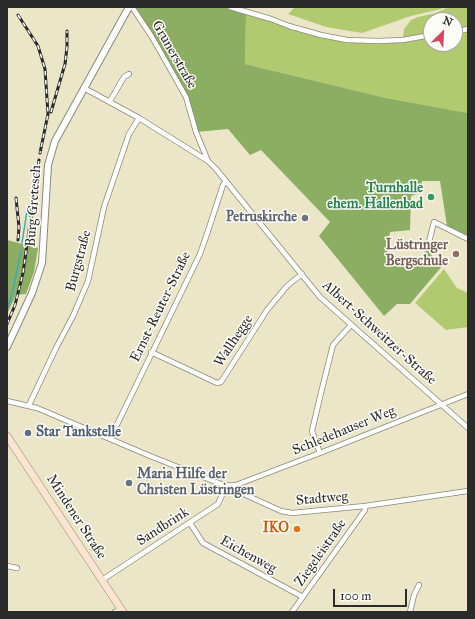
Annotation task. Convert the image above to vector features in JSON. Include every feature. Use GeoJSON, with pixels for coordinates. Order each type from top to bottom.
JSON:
{"type":"FeatureCollection","features":[{"type":"Feature","properties":{"kind":"main road","name":"Mindener Straße"},"geometry":{"type":"LineString","coordinates":[[7,436],[102,580],[120,611]]}},
{"type":"Feature","properties":{"kind":"street","name":"Burg Gretesch"},"geometry":{"type":"LineString","coordinates":[[7,347],[32,293],[42,262],[48,165],[51,153],[61,130],[129,7]]}},
{"type":"Feature","properties":{"kind":"street","name":"Grunerstraße"},"geometry":{"type":"LineString","coordinates":[[132,7],[186,96],[196,132],[208,161]]}},
{"type":"Feature","properties":{"kind":"street"},"geometry":{"type":"LineString","coordinates":[[230,7],[289,26],[321,35],[347,40],[403,40],[423,36]]}},
{"type":"Feature","properties":{"kind":"street"},"geometry":{"type":"LineString","coordinates":[[110,102],[124,76],[129,74]]}},
{"type":"Feature","properties":{"kind":"street","name":"Albert-Schweitzer-Straße"},"geometry":{"type":"LineString","coordinates":[[84,88],[139,118],[208,161],[226,180],[320,297],[468,428]]}},
{"type":"Feature","properties":{"kind":"street","name":"Burgstraße"},"geometry":{"type":"LineString","coordinates":[[28,405],[73,316],[88,281],[104,207],[129,134],[139,118]]}},
{"type":"Feature","properties":{"kind":"street","name":"Ernst-Reuter-Straße"},"geometry":{"type":"LineString","coordinates":[[110,439],[200,254],[226,180]]}},
{"type":"Feature","properties":{"kind":"street"},"geometry":{"type":"LineString","coordinates":[[429,242],[434,222],[468,239]]}},
{"type":"Feature","properties":{"kind":"street","name":"Wallhegge"},"geometry":{"type":"LineString","coordinates":[[151,352],[217,383],[222,382],[267,310],[287,286],[302,274]]}},
{"type":"Feature","properties":{"kind":"street"},"geometry":{"type":"LineString","coordinates":[[320,453],[312,431],[320,397],[333,345],[351,325]]}},
{"type":"Feature","properties":{"kind":"street","name":"Schledehauser Weg"},"geometry":{"type":"LineString","coordinates":[[226,486],[236,485],[468,394]]}},
{"type":"Feature","properties":{"kind":"street","name":"Stadtweg"},"geometry":{"type":"LineString","coordinates":[[7,401],[28,405],[226,486],[281,511],[292,513],[365,506],[468,491]]}},
{"type":"Feature","properties":{"kind":"street","name":"Sandbrink"},"geometry":{"type":"LineString","coordinates":[[102,580],[218,504],[226,486]]}},
{"type":"Feature","properties":{"kind":"street","name":"Ziegeleistraße"},"geometry":{"type":"LineString","coordinates":[[292,612],[365,510],[365,506]]}},
{"type":"Feature","properties":{"kind":"street","name":"Eichenweg"},"geometry":{"type":"LineString","coordinates":[[190,523],[203,543],[303,597]]}},
{"type":"Feature","properties":{"kind":"street"},"geometry":{"type":"LineString","coordinates":[[7,566],[17,568]]}},
{"type":"Feature","properties":{"kind":"street"},"geometry":{"type":"LineString","coordinates":[[410,612],[414,595],[419,585]]}},
{"type":"Feature","properties":{"kind":"green space"},"geometry":{"type":"Polygon","coordinates":[[[132,7],[230,7],[246,12],[245,64],[386,98],[468,113],[468,236],[447,226],[440,181],[422,181],[421,192],[411,196],[410,230],[390,232],[387,252],[416,267],[427,249],[432,256],[443,265],[410,304],[397,304],[384,316],[319,236],[330,222],[261,150],[250,155],[228,129],[196,132],[186,96],[132,7]]]}},
{"type":"Feature","properties":{"kind":"green space"},"geometry":{"type":"Polygon","coordinates":[[[295,7],[444,7],[441,9],[423,12],[362,33],[326,27],[288,14],[295,7]]]}},
{"type":"Feature","properties":{"kind":"green space"},"geometry":{"type":"Polygon","coordinates":[[[448,7],[468,7],[468,113],[386,98],[245,64],[246,12],[289,26],[347,40],[403,40],[404,29],[411,20],[423,16],[423,52],[463,52],[463,12],[438,12],[448,7]]]}},
{"type":"Feature","properties":{"kind":"green space"},"geometry":{"type":"Polygon","coordinates":[[[7,240],[38,248],[34,272],[26,294],[16,295],[7,314],[7,240]]]}},
{"type":"Feature","properties":{"kind":"green space"},"geometry":{"type":"Polygon","coordinates":[[[444,269],[457,288],[468,293],[468,327],[446,330],[415,303],[444,269]]]}},
{"type":"Feature","properties":{"kind":"waterway"},"geometry":{"type":"LineString","coordinates":[[22,243],[27,211]]}},
{"type":"Feature","properties":{"kind":"waterway"},"geometry":{"type":"LineString","coordinates":[[7,309],[13,290],[21,251]]}},
{"type":"Feature","properties":{"kind":"railway"},"geometry":{"type":"LineString","coordinates":[[18,15],[38,46],[45,69],[48,114],[40,153]]}},
{"type":"Feature","properties":{"kind":"railway"},"geometry":{"type":"LineString","coordinates":[[51,112],[65,64],[67,31]]}},
{"type":"Feature","properties":{"kind":"railway"},"geometry":{"type":"LineString","coordinates":[[7,324],[15,305],[23,273],[39,160]]}},
{"type":"Feature","properties":{"kind":"railway"},"geometry":{"type":"LineString","coordinates":[[16,198],[19,227],[18,240]]}},
{"type":"Feature","properties":{"kind":"place","name":"Turnhalle ehem. Hallenbad"},"geometry":{"type":"Point","coordinates":[431,197]}},
{"type":"Feature","properties":{"kind":"place","name":"Petruskirche"},"geometry":{"type":"Point","coordinates":[305,218]}},
{"type":"Feature","properties":{"kind":"place","name":"Lüstringer Bergschule"},"geometry":{"type":"Point","coordinates":[456,254]}},
{"type":"Feature","properties":{"kind":"place","name":"Star Tankstelle"},"geometry":{"type":"Point","coordinates":[28,433]}},
{"type":"Feature","properties":{"kind":"place","name":"Maria Hilfe der Christen Lüstringen"},"geometry":{"type":"Point","coordinates":[129,483]}},
{"type":"Feature","properties":{"kind":"place","name":"IKO"},"geometry":{"type":"Point","coordinates":[297,529]}}]}
